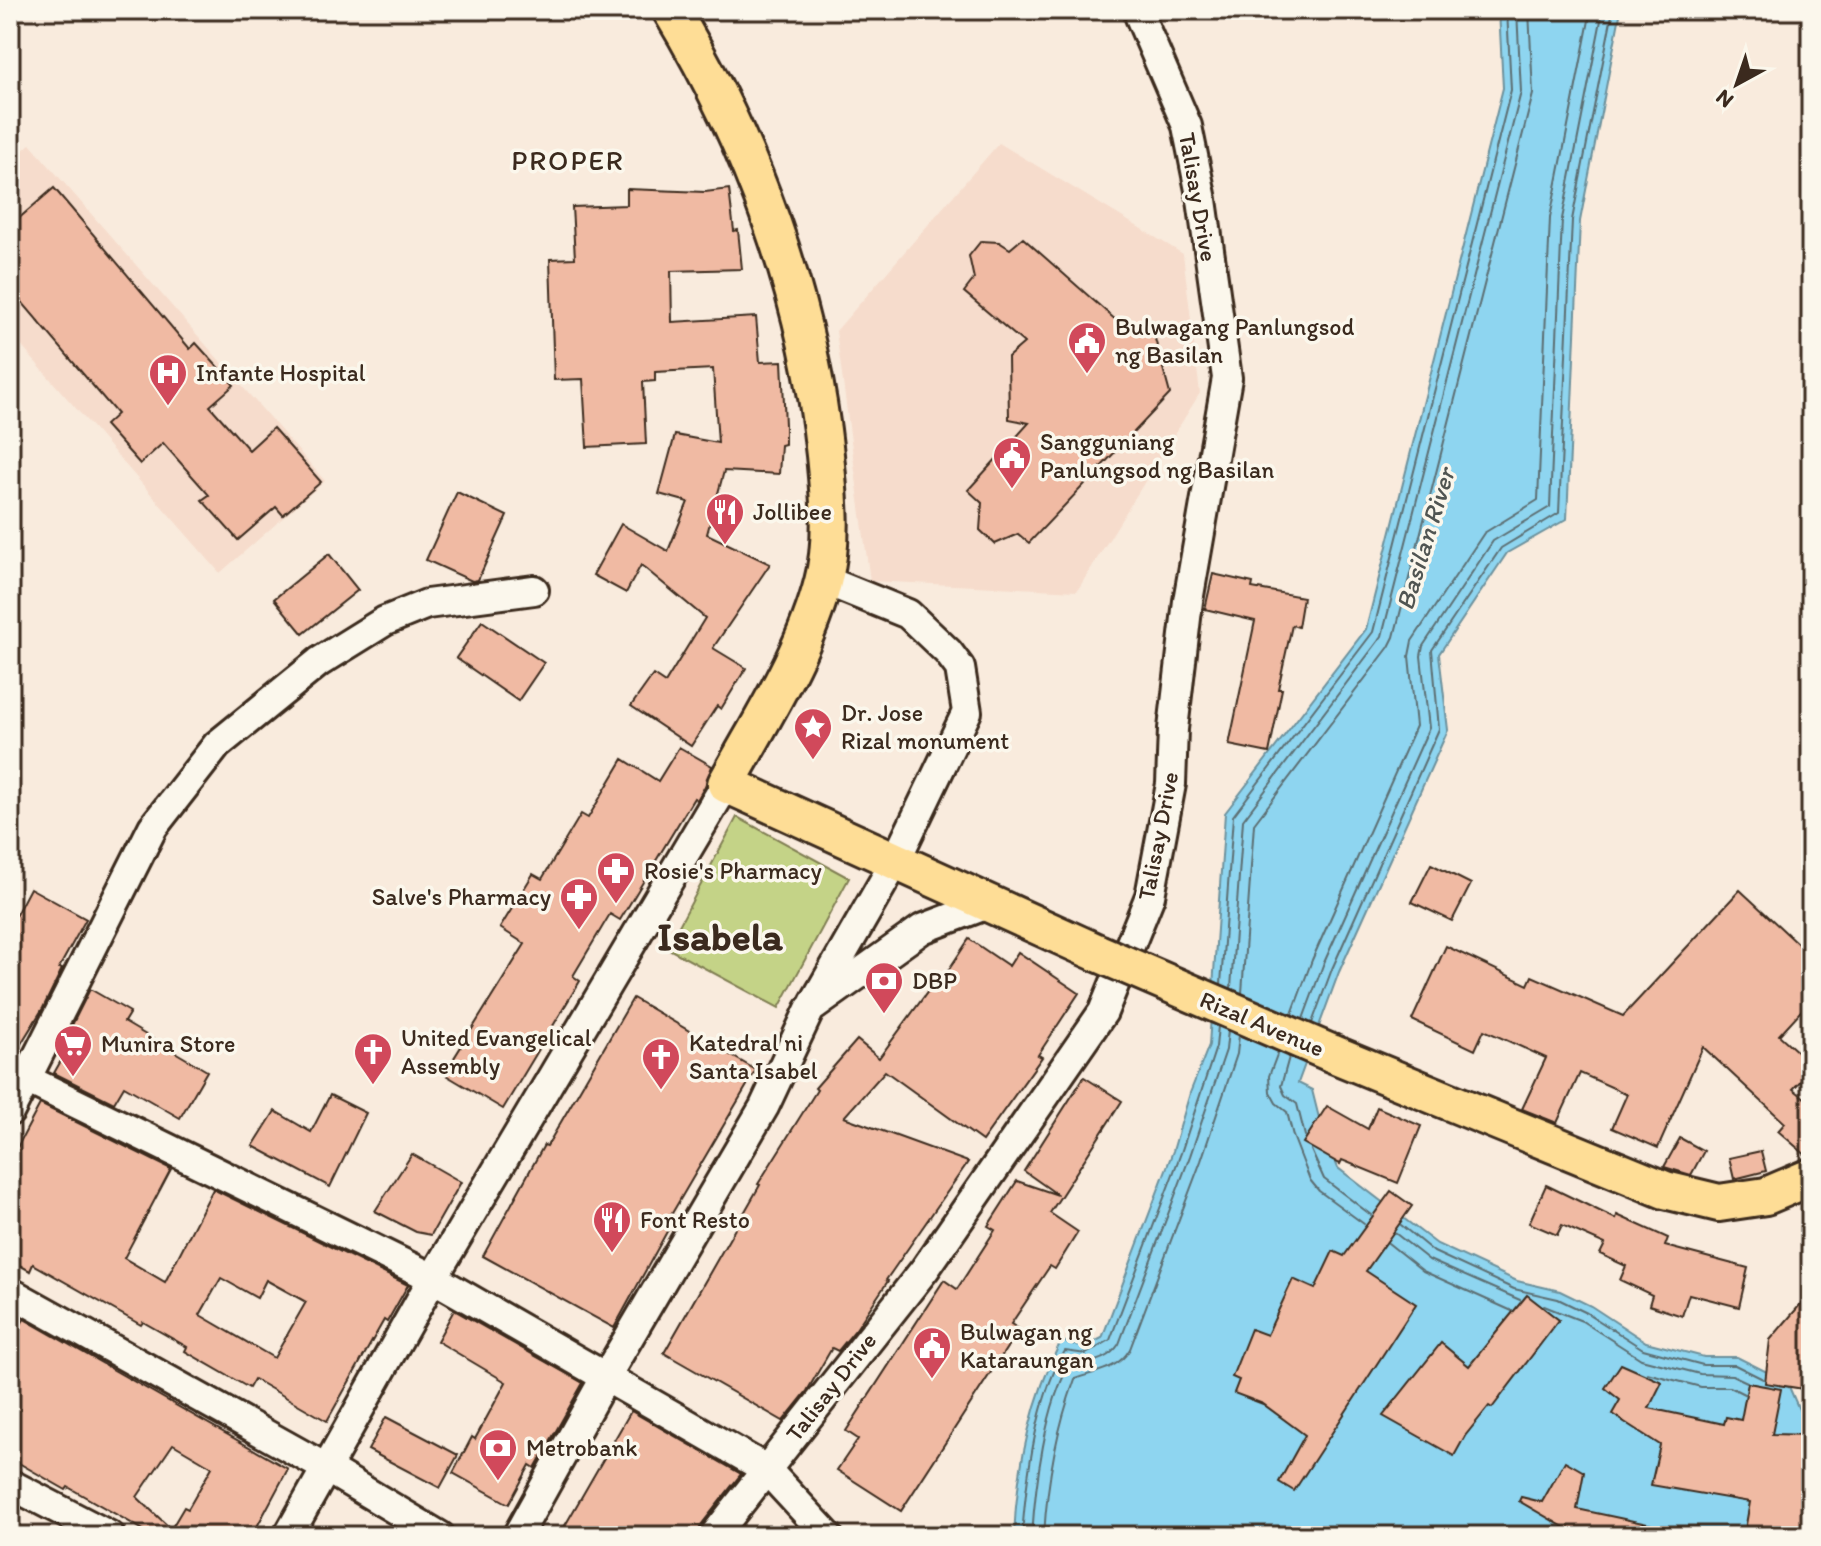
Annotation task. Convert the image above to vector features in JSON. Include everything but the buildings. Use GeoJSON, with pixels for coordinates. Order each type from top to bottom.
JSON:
{"type":"FeatureCollection","features":[{"type":"Feature","properties":{"kind":"main road"},"geometry":{"type":"LineString","coordinates":[[671,10],[731,124],[773,219],[794,290],[821,420],[828,483],[829,539],[824,580],[795,654],[726,784]]}},
{"type":"Feature","properties":{"kind":"main road","name":"Rizal Avenue"},"geometry":{"type":"LineString","coordinates":[[726,784],[1098,953],[1331,1053],[1665,1190],[1719,1203],[1766,1196],[1811,1177]]}},
{"type":"Feature","properties":{"kind":"street","name":"Talisay Drive"},"geometry":{"type":"LineString","coordinates":[[714,1536],[925,1269],[1103,1012],[1150,896],[1171,784],[1173,729],[1188,601],[1227,378],[1202,200],[1187,126],[1140,17]]}},
{"type":"Feature","properties":{"kind":"street"},"geometry":{"type":"LineString","coordinates":[[517,1536],[605,1378],[764,1107],[810,1009],[895,862],[967,712],[960,668],[948,652],[908,614],[824,580]]}},
{"type":"Feature","properties":{"kind":"street"},"geometry":{"type":"LineString","coordinates":[[10,1111],[18,1075],[153,827],[217,745],[319,662],[385,621],[427,604],[534,590]]}},
{"type":"Feature","properties":{"kind":"street"},"geometry":{"type":"LineString","coordinates":[[288,1536],[433,1278],[726,784]]}},
{"type":"Feature","properties":{"kind":"street"},"geometry":{"type":"LineString","coordinates":[[810,1009],[922,929],[988,904]]}},
{"type":"Feature","properties":{"kind":"street"},"geometry":{"type":"LineString","coordinates":[[18,1075],[433,1278],[766,1469],[828,1536]]}},
{"type":"Feature","properties":{"kind":"street"},"geometry":{"type":"LineString","coordinates":[[10,1292],[326,1468],[440,1536]]}},
{"type":"Feature","properties":{"kind":"street"},"geometry":{"type":"LineString","coordinates":[[10,1484],[110,1536]]}},
{"type":"Feature","properties":{"kind":"shaded area"},"geometry":{"type":"Polygon","coordinates":[[[999,143],[1183,254],[1200,393],[1077,591],[870,581],[836,331],[999,143]]]}},
{"type":"Feature","properties":{"kind":"shaded area","name":"Infante Hospital"},"geometry":{"type":"Polygon","coordinates":[[[30,144],[325,481],[220,573],[10,333],[10,161],[30,144]]]}},
{"type":"Feature","properties":{"kind":"green space"},"geometry":{"type":"Polygon","coordinates":[[[737,817],[849,878],[779,1008],[667,948],[737,817]]]}},
{"type":"Feature","properties":{"kind":"water","name":"Basilan River"},"geometry":{"type":"Polygon","coordinates":[[[1499,10],[1621,10],[1580,221],[1567,519],[1507,553],[1439,654],[1448,730],[1339,972],[1298,1083],[1312,1090],[1321,1126],[1338,1168],[1437,1244],[1517,1281],[1560,1291],[1591,1306],[1646,1342],[1704,1357],[1737,1357],[1787,1382],[1811,1437],[1811,1536],[1014,1536],[1018,1486],[1027,1436],[1050,1364],[1061,1341],[1084,1347],[1102,1338],[1173,1151],[1190,1093],[1209,1045],[1225,813],[1366,629],[1503,88],[1499,10]]]}},
{"type":"Feature","properties":{"kind":"place","name":"Bulwagang Panlungsod ng Basilan"},"geometry":{"type":"Point","coordinates":[1087,375]}},
{"type":"Feature","properties":{"kind":"place","name":"Infante Hospital"},"geometry":{"type":"Point","coordinates":[168,407]}},
{"type":"Feature","properties":{"kind":"place","name":"Sangguniang Panlungsod ng Basilan"},"geometry":{"type":"Point","coordinates":[1012,490]}},
{"type":"Feature","properties":{"kind":"place","name":"Jollibee"},"geometry":{"type":"Point","coordinates":[725,546]}},
{"type":"Feature","properties":{"kind":"place","name":"Dr. Jose Rizal monument"},"geometry":{"type":"Point","coordinates":[813,761]}},
{"type":"Feature","properties":{"kind":"place","name":"Rosie's Pharmacy"},"geometry":{"type":"Point","coordinates":[616,905]}},
{"type":"Feature","properties":{"kind":"place","name":"Salve's Pharmacy"},"geometry":{"type":"Point","coordinates":[579,931]}},
{"type":"Feature","properties":{"kind":"place","name":"DBP"},"geometry":{"type":"Point","coordinates":[884,1015]}},
{"type":"Feature","properties":{"kind":"place","name":"Munira Store"},"geometry":{"type":"Point","coordinates":[73,1078]}},
{"type":"Feature","properties":{"kind":"place","name":"United Evangelical Assembly"},"geometry":{"type":"Point","coordinates":[373,1086]}},
{"type":"Feature","properties":{"kind":"place","name":"Katedral ni Santa Isabel"},"geometry":{"type":"Point","coordinates":[661,1091]}},
{"type":"Feature","properties":{"kind":"place","name":"Font Resto"},"geometry":{"type":"Point","coordinates":[612,1254]}},
{"type":"Feature","properties":{"kind":"place","name":"Bulwagan ng Kataraungan"},"geometry":{"type":"Point","coordinates":[932,1380]}},
{"type":"Feature","properties":{"kind":"place","name":"Metrobank"},"geometry":{"type":"Point","coordinates":[498,1482]}},
{"type":"Feature","properties":{"kind":"district","name":"PROPER"},"geometry":{"type":"Point","coordinates":[568,160]}},
{"type":"Feature","properties":{"kind":"district","name":"Isabela"},"geometry":{"type":"Point","coordinates":[720,936]}}]}
